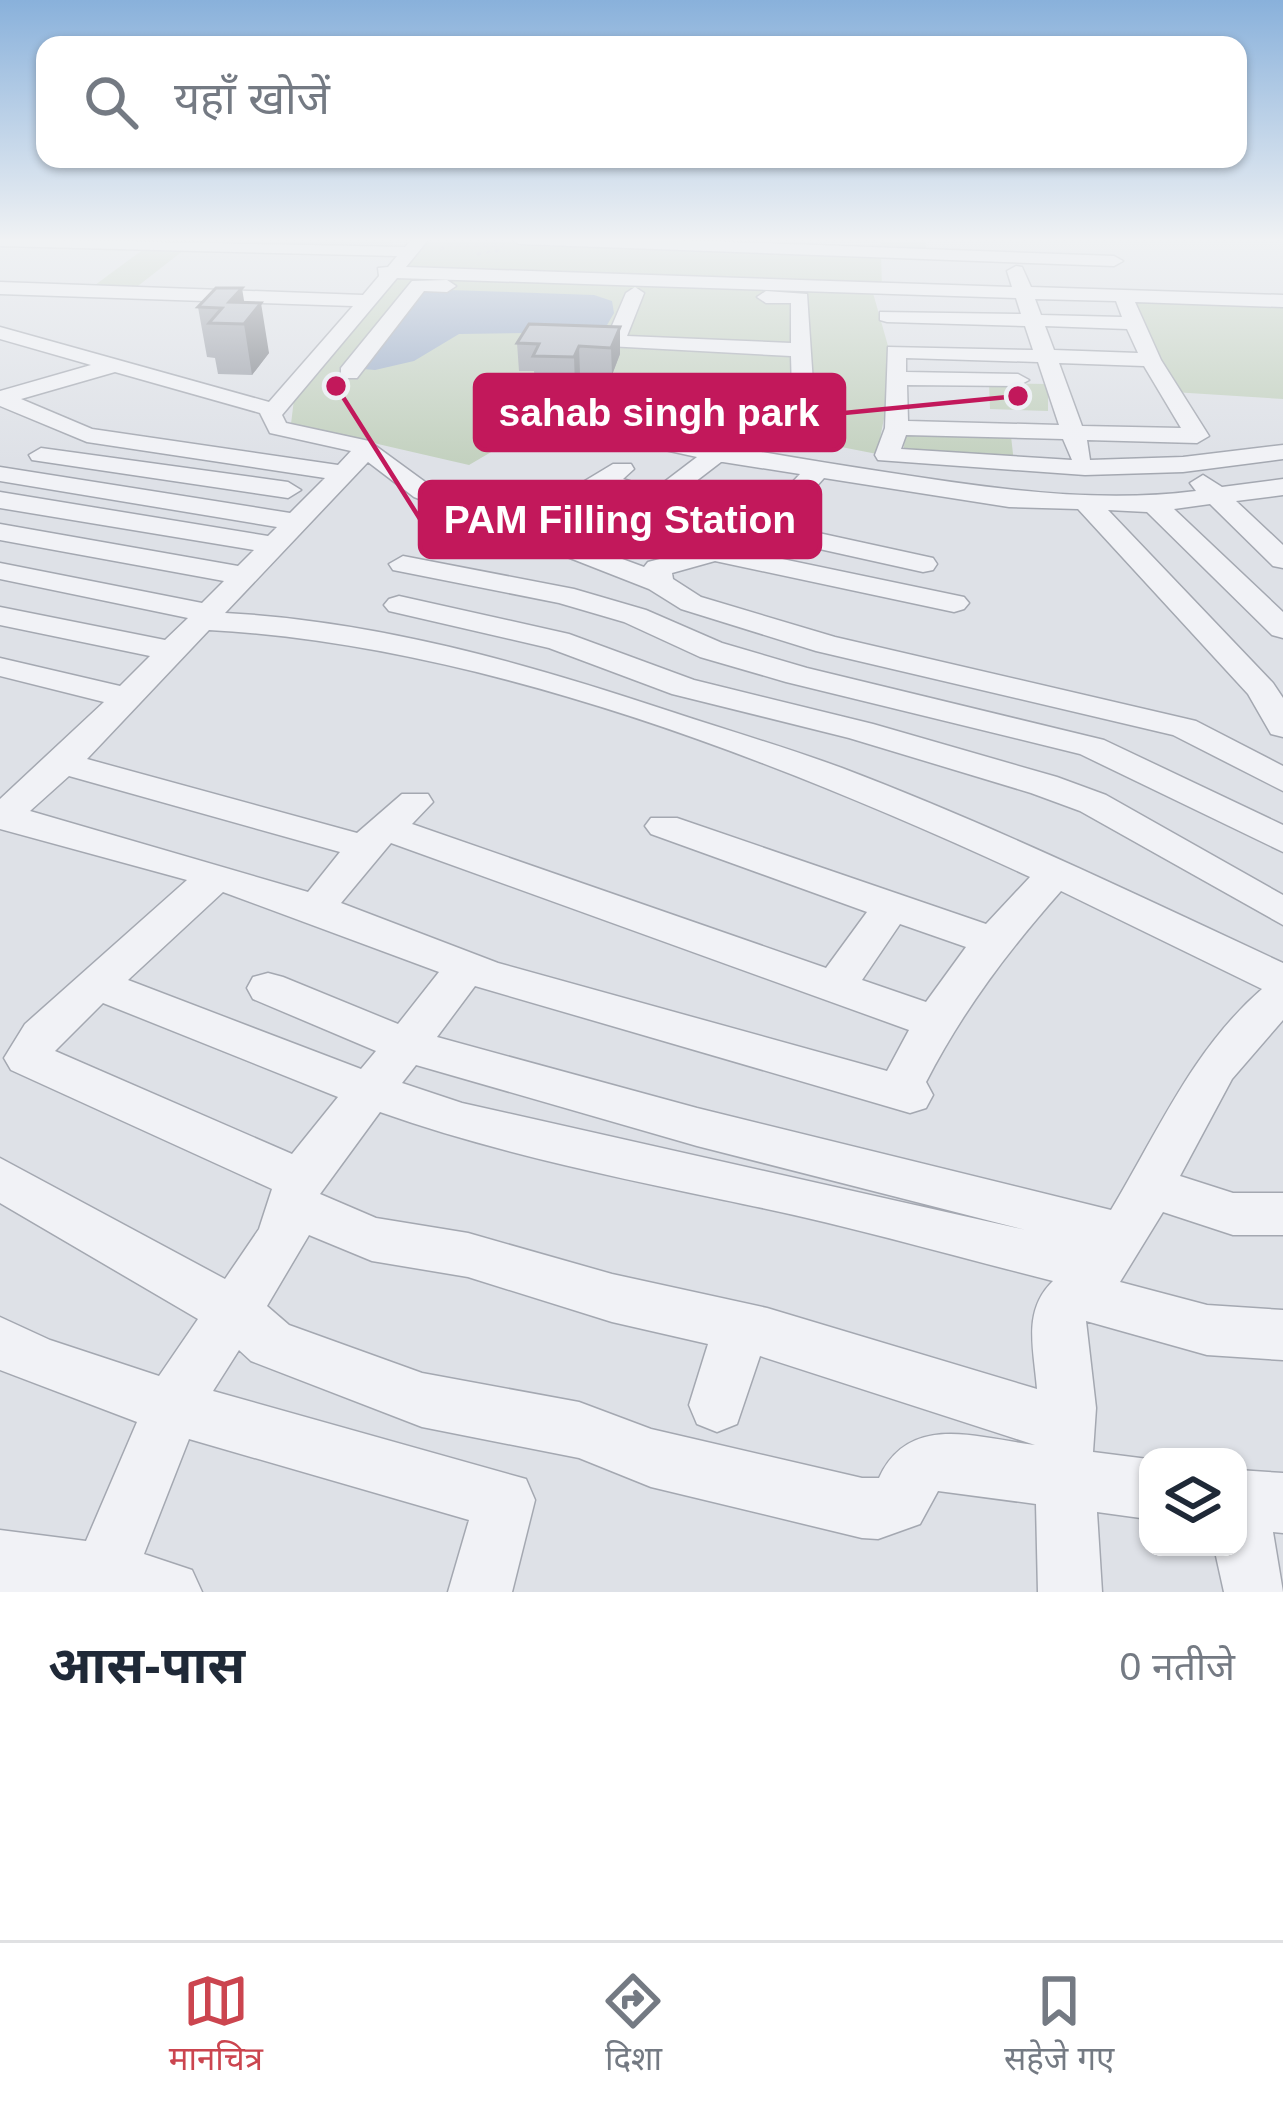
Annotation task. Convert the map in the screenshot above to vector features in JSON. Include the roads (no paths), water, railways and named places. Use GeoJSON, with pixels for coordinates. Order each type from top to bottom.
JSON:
{"type":"FeatureCollection","features":[{"type":"Feature","properties":{"kind":"street"},"geometry":{"type":"LineString","coordinates":[[58,544],[184,452],[270,403],[354,313]]}},
{"type":"Feature","properties":{"kind":"street"},"geometry":{"type":"LineString","coordinates":[[349,373],[396,313]]}},
{"type":"Feature","properties":{"kind":"street"},"geometry":{"type":"LineString","coordinates":[[626,313],[615,342],[802,350]]}},
{"type":"Feature","properties":{"kind":"street"},"geometry":{"type":"LineString","coordinates":[[675,392],[803,398],[801,313]]}},
{"type":"Feature","properties":{"kind":"street"},"geometry":{"type":"LineString","coordinates":[[887,313],[896,378],[895,418],[887,455],[1010,467],[1188,468],[1283,452]]}},
{"type":"Feature","properties":{"kind":"street"},"geometry":{"type":"LineString","coordinates":[[1030,313],[1045,349],[1070,381],[1068,425],[1096,502],[1262,690],[1283,727]]}},
{"type":"Feature","properties":{"kind":"street"},"geometry":{"type":"LineString","coordinates":[[895,418],[1068,425],[1190,438],[1198,434],[1158,385],[1134,313]]}},
{"type":"Feature","properties":{"kind":"street"},"geometry":{"type":"LineString","coordinates":[[891,335],[1032,320],[1142,343]]}},
{"type":"Feature","properties":{"kind":"street"},"geometry":{"type":"LineString","coordinates":[[0,333],[270,403]]}},
{"type":"Feature","properties":{"kind":"street"},"geometry":{"type":"LineString","coordinates":[[891,335],[1045,349],[1142,343]]}},
{"type":"Feature","properties":{"kind":"street"},"geometry":{"type":"LineString","coordinates":[[0,361],[53,347]]}},
{"type":"Feature","properties":{"kind":"street"},"geometry":{"type":"LineString","coordinates":[[0,398],[116,365]]}},
{"type":"Feature","properties":{"kind":"street"},"geometry":{"type":"LineString","coordinates":[[896,378],[1070,381]]}},
{"type":"Feature","properties":{"kind":"street"},"geometry":{"type":"LineString","coordinates":[[0,398],[79,433],[343,473]]}},
{"type":"Feature","properties":{"kind":"street"},"geometry":{"type":"LineString","coordinates":[[270,403],[271,423],[278,428],[365,450],[398,479],[423,492],[659,583],[691,603],[827,644],[1184,728],[1283,780]]}},
{"type":"Feature","properties":{"kind":"street"},"geometry":{"type":"LineString","coordinates":[[550,418],[718,453],[983,496],[1154,504],[1283,487]]}},
{"type":"Feature","properties":{"kind":"street"},"geometry":{"type":"LineString","coordinates":[[523,530],[667,443]]}},
{"type":"Feature","properties":{"kind":"street"},"geometry":{"type":"LineString","coordinates":[[2,817],[63,763],[365,450]]}},
{"type":"Feature","properties":{"kind":"street"},"geometry":{"type":"LineString","coordinates":[[573,550],[659,498],[718,453]]}},
{"type":"Feature","properties":{"kind":"street"},"geometry":{"type":"LineString","coordinates":[[41,455],[321,496]]}},
{"type":"Feature","properties":{"kind":"street"},"geometry":{"type":"LineString","coordinates":[[1188,468],[1283,560]]}},
{"type":"Feature","properties":{"kind":"street"},"geometry":{"type":"LineString","coordinates":[[729,567],[818,470]]}},
{"type":"Feature","properties":{"kind":"street"},"geometry":{"type":"LineString","coordinates":[[0,474],[296,522]]}},
{"type":"Feature","properties":{"kind":"street"},"geometry":{"type":"LineString","coordinates":[[602,481],[764,529],[923,564]]}},
{"type":"Feature","properties":{"kind":"street"},"geometry":{"type":"LineString","coordinates":[[0,500],[274,545]]}},
{"type":"Feature","properties":{"kind":"street"},"geometry":{"type":"LineString","coordinates":[[1154,504],[1283,629]]}},
{"type":"Feature","properties":{"kind":"street"},"geometry":{"type":"LineString","coordinates":[[3,535],[52,509]]}},
{"type":"Feature","properties":{"kind":"street"},"geometry":{"type":"LineString","coordinates":[[3,535],[244,577]]}},
{"type":"Feature","properties":{"kind":"street"},"geometry":{"type":"LineString","coordinates":[[659,583],[658,568],[715,554],[729,567],[954,603]]}},
{"type":"Feature","properties":{"kind":"street"},"geometry":{"type":"LineString","coordinates":[[403,564],[564,595],[634,616],[711,650],[796,675],[1092,747],[1283,840]]}},
{"type":"Feature","properties":{"kind":"street"},"geometry":{"type":"LineString","coordinates":[[0,571],[205,617],[259,622],[454,657],[566,686],[831,777],[1056,873],[1283,980]]}},
{"type":"Feature","properties":{"kind":"street"},"geometry":{"type":"LineString","coordinates":[[398,605],[558,641],[683,687],[861,731],[1044,785],[1093,803],[1283,912]]}},
{"type":"Feature","properties":{"kind":"street"},"geometry":{"type":"LineString","coordinates":[[0,616],[172,651]]}},
{"type":"Feature","properties":{"kind":"street"},"geometry":{"type":"LineString","coordinates":[[0,667],[127,698]]}},
{"type":"Feature","properties":{"kind":"street"},"geometry":{"type":"LineString","coordinates":[[63,763],[388,826],[935,1022]]}},
{"type":"Feature","properties":{"kind":"street"},"geometry":{"type":"LineString","coordinates":[[2,817],[316,908],[467,967],[905,1093],[935,1022],[994,942],[1056,873]]}},
{"type":"Feature","properties":{"kind":"street"},"geometry":{"type":"LineString","coordinates":[[316,908],[388,826]]}},
{"type":"Feature","properties":{"kind":"street"},"geometry":{"type":"LineString","coordinates":[[664,826],[994,942]]}},
{"type":"Feature","properties":{"kind":"street"},"geometry":{"type":"LineString","coordinates":[[215,876],[41,1036],[13,1071],[295,1193],[372,1239],[469,1255],[612,1298],[741,1327],[1064,1452],[1139,1486]]}},
{"type":"Feature","properties":{"kind":"street"},"geometry":{"type":"LineString","coordinates":[[835,987],[892,906]]}},
{"type":"Feature","properties":{"kind":"street"},"geometry":{"type":"LineString","coordinates":[[100,1584],[171,1407],[281,1238],[295,1193],[467,967]]}},
{"type":"Feature","properties":{"kind":"street"},"geometry":{"type":"LineString","coordinates":[[97,984],[459,1120],[590,1154],[748,1184],[1100,1267]]}},
{"type":"Feature","properties":{"kind":"street"},"geometry":{"type":"LineString","coordinates":[[268,988],[405,1046],[697,1127],[882,1170],[1100,1267],[1207,1330],[1283,1335]]}},
{"type":"Feature","properties":{"kind":"street"},"geometry":{"type":"LineString","coordinates":[[1070,1592],[1064,1452],[1067,1408],[1058,1312],[1100,1267],[1149,1187],[1202,1085],[1260,1012],[1283,995]]}},
{"type":"Feature","properties":{"kind":"street"},"geometry":{"type":"LineString","coordinates":[[0,1178],[234,1312],[270,1343],[422,1400],[579,1430],[651,1458],[878,1510],[899,1503],[914,1470],[923,1463],[977,1465],[1064,1452]]}},
{"type":"Feature","properties":{"kind":"street"},"geometry":{"type":"LineString","coordinates":[[1149,1187],[1233,1214],[1283,1214]]}},
{"type":"Feature","properties":{"kind":"street"},"geometry":{"type":"LineString","coordinates":[[717,1405],[741,1327]]}},
{"type":"Feature","properties":{"kind":"street"},"geometry":{"type":"LineString","coordinates":[[0,1342],[36,1360],[171,1407],[505,1500],[480,1592]]}},
{"type":"Feature","properties":{"kind":"street"},"geometry":{"type":"LineString","coordinates":[[1247,1501],[1283,1503]]}},
{"type":"Feature","properties":{"kind":"street"},"geometry":{"type":"LineString","coordinates":[[1247,1554],[1256,1592]]}},
{"type":"Feature","properties":{"kind":"street"},"geometry":{"type":"LineString","coordinates":[[0,1561],[100,1584],[170,1592]]}},
{"type":"Feature","properties":{"kind":"water"},"geometry":{"type":"Polygon","coordinates":[[[394,313],[614,313],[603,332],[459,334],[414,361],[375,370],[351,368],[349,357],[394,313]]]}},
{"type":"Feature","properties":{"kind":"place","name":"PAM Filling Station"},"geometry":{"type":"Point","coordinates":[336,386]}},
{"type":"Feature","properties":{"kind":"place","name":"sahab singh park"},"geometry":{"type":"Point","coordinates":[1018,396]}}]}
